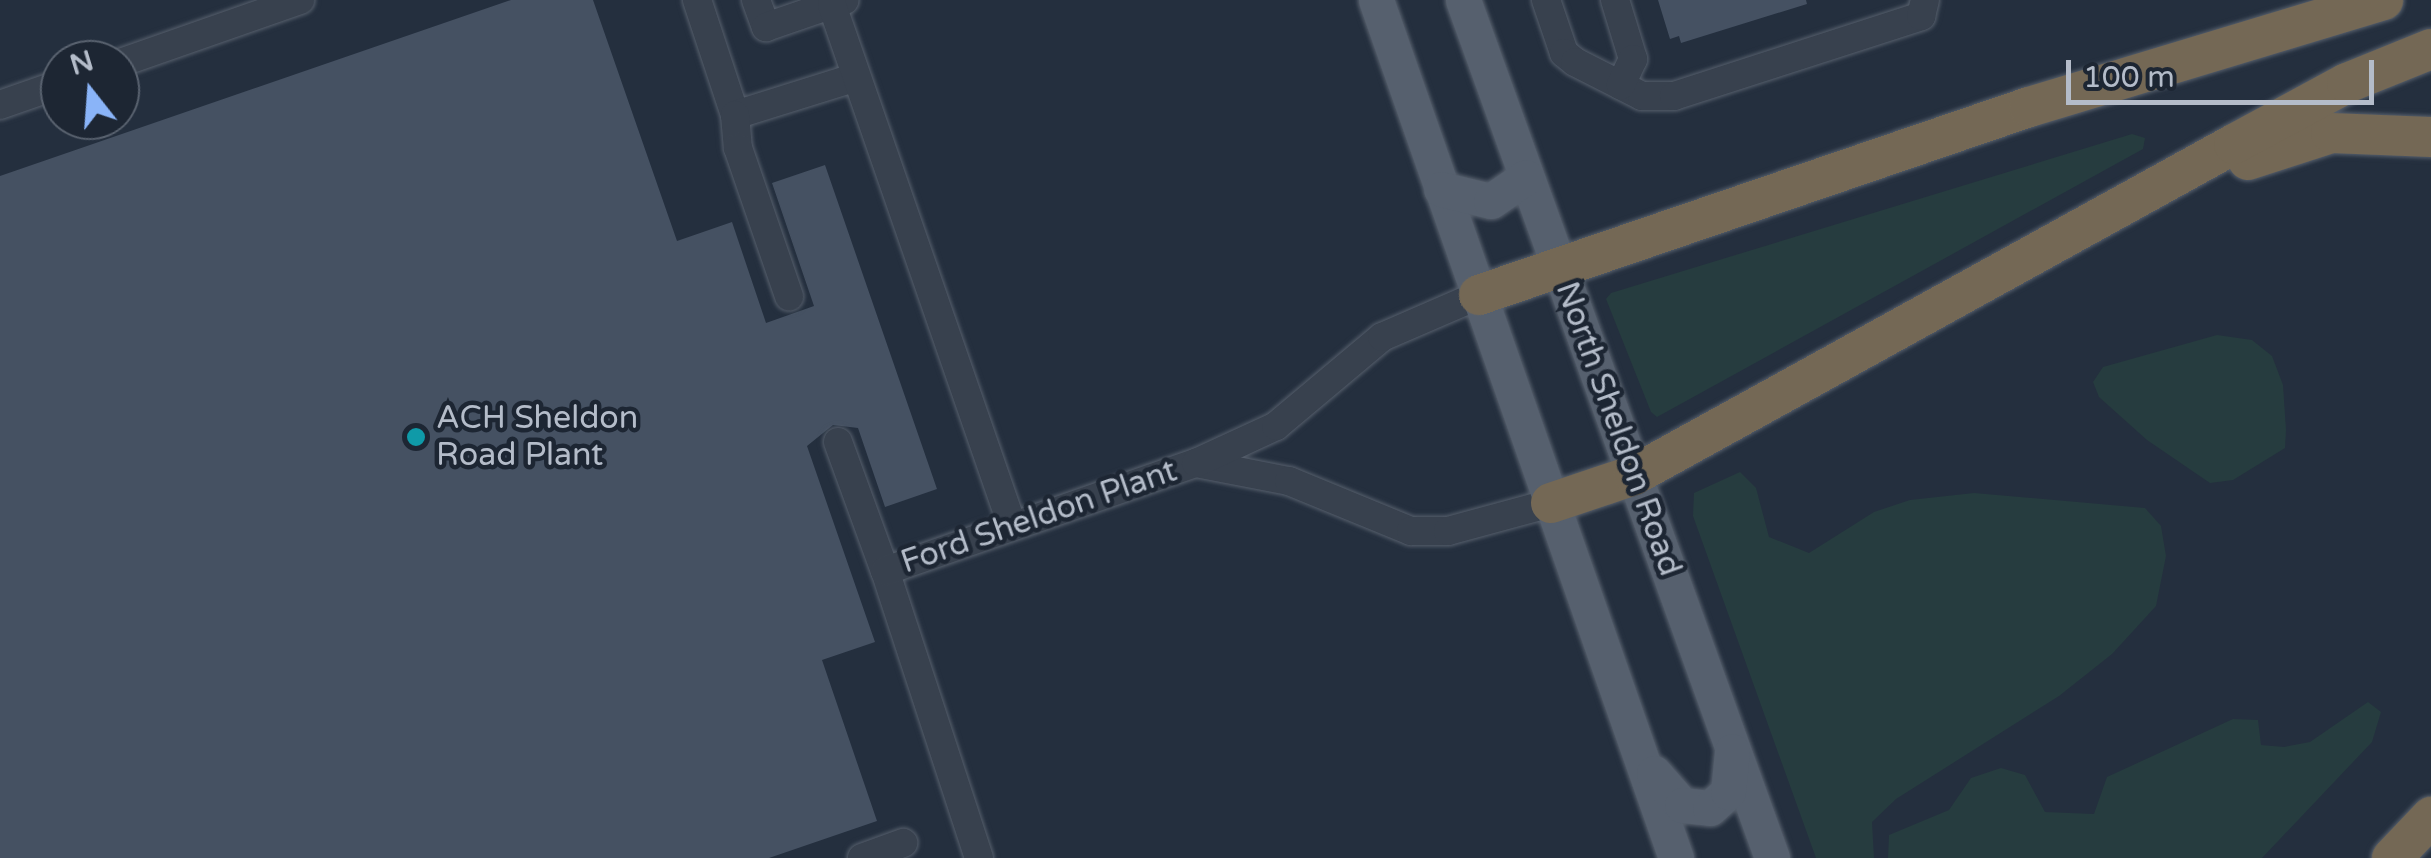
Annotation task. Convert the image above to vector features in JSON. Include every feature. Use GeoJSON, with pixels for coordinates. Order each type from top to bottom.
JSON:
{"type":"FeatureCollection","features":[{"type":"Feature","properties":{"kind":"highway"},"geometry":{"type":"LineString","coordinates":[[2174,62],[2331,0]]}},
{"type":"Feature","properties":{"kind":"highway"},"geometry":{"type":"LineString","coordinates":[[1479,295],[2174,62],[2383,0]]}},
{"type":"Feature","properties":{"kind":"highway"},"geometry":{"type":"LineString","coordinates":[[1551,504],[1634,475],[2348,83],[2431,49]]}},
{"type":"Feature","properties":{"kind":"highway"},"geometry":{"type":"LineString","coordinates":[[2052,246],[2298,142],[2356,131],[2431,137]]}},
{"type":"Feature","properties":{"kind":"highway"},"geometry":{"type":"LineString","coordinates":[[2392,858],[2431,818]]}},
{"type":"Feature","properties":{"kind":"main road"},"geometry":{"type":"LineString","coordinates":[[1376,0],[1551,504],[1648,764],[1676,858]]}},
{"type":"Feature","properties":{"kind":"main road","name":"North Sheldon Road"},"geometry":{"type":"LineString","coordinates":[[1462,0],[1731,732],[1772,858]]}},
{"type":"Feature","properties":{"kind":"main road"},"geometry":{"type":"LineString","coordinates":[[1441,189],[1492,201],[1526,177]]}},
{"type":"Feature","properties":{"kind":"main road"},"geometry":{"type":"LineString","coordinates":[[1648,764],[1682,805],[1710,808],[1728,792],[1731,732]]}},
{"type":"Feature","properties":{"kind":"lane"},"geometry":{"type":"LineString","coordinates":[[140,56],[300,0]]}},
{"type":"Feature","properties":{"kind":"lane"},"geometry":{"type":"LineString","coordinates":[[697,0],[735,115],[738,148],[789,296]]}},
{"type":"Feature","properties":{"kind":"lane"},"geometry":{"type":"LineString","coordinates":[[756,0],[766,27],[838,2],[856,77],[1012,525]]}},
{"type":"Feature","properties":{"kind":"lane"},"geometry":{"type":"LineString","coordinates":[[1546,0],[1564,53],[1642,96],[1674,96],[1920,16],[1925,0]]}},
{"type":"Feature","properties":{"kind":"lane"},"geometry":{"type":"LineString","coordinates":[[1615,0],[1633,59],[1621,85]]}},
{"type":"Feature","properties":{"kind":"lane"},"geometry":{"type":"LineString","coordinates":[[735,115],[856,77]]}},
{"type":"Feature","properties":{"kind":"lane"},"geometry":{"type":"LineString","coordinates":[[0,105],[40,91]]}},
{"type":"Feature","properties":{"kind":"lane","name":"Ford Sheldon Plant"},"geometry":{"type":"LineString","coordinates":[[979,858],[885,571],[1196,463],[1276,426],[1382,337],[1479,295]]}},
{"type":"Feature","properties":{"kind":"lane"},"geometry":{"type":"LineString","coordinates":[[838,442],[885,571]]}},
{"type":"Feature","properties":{"kind":"lane","name":"Ford Sheldon Plant"},"geometry":{"type":"LineString","coordinates":[[1196,463],[1289,481],[1411,530],[1448,532],[1551,504]]}},
{"type":"Feature","properties":{"kind":"lane"},"geometry":{"type":"LineString","coordinates":[[862,858],[903,844]]}},
{"type":"Feature","properties":{"kind":"green space"},"geometry":{"type":"Polygon","coordinates":[[[2132,134],[2145,138],[2143,149],[1657,417],[1651,412],[1606,299],[1611,293],[2132,134]]]}},
{"type":"Feature","properties":{"kind":"green space"},"geometry":{"type":"Polygon","coordinates":[[[2217,335],[2252,340],[2272,356],[2283,385],[2286,430],[2285,448],[2233,480],[2210,483],[2147,440],[2099,397],[2093,382],[2103,367],[2217,335]]]}},
{"type":"Feature","properties":{"kind":"green space"},"geometry":{"type":"Polygon","coordinates":[[[1740,472],[1756,488],[1769,537],[1809,553],[1874,512],[1910,500],[1974,493],[2145,508],[2161,526],[2166,556],[2156,606],[2112,654],[2059,696],[1896,799],[1872,822],[1874,858],[1816,858],[1693,516],[1694,493],[1740,472]]]}},
{"type":"Feature","properties":{"kind":"green space"},"geometry":{"type":"Polygon","coordinates":[[[2368,702],[2381,712],[2372,742],[2262,858],[1888,858],[1889,835],[1949,810],[1971,778],[2001,768],[2025,775],[2045,812],[2094,814],[2107,777],[2233,719],[2258,720],[2261,745],[2284,747],[2310,742],[2368,702]]]}},
{"type":"Feature","properties":{"kind":"building","name":"ACH Sheldon Road Plant"},"geometry":{"type":"Polygon","coordinates":[[[511,0],[593,0],[677,241],[732,222],[766,323],[814,306],[772,183],[825,165],[937,489],[885,507],[858,428],[833,425],[807,446],[875,642],[822,660],[877,821],[769,858],[0,858],[0,176],[105,140],[140,140],[140,128],[511,0]]]}},
{"type":"Feature","properties":{"kind":"building"},"geometry":{"type":"Polygon","coordinates":[[[1658,0],[1806,0],[1807,4],[1681,43],[1679,36],[1670,39],[1658,0]]]}},
{"type":"Feature","properties":{"kind":"place","name":"ACH Sheldon Road Plant"},"geometry":{"type":"Point","coordinates":[416,437]}}]}
